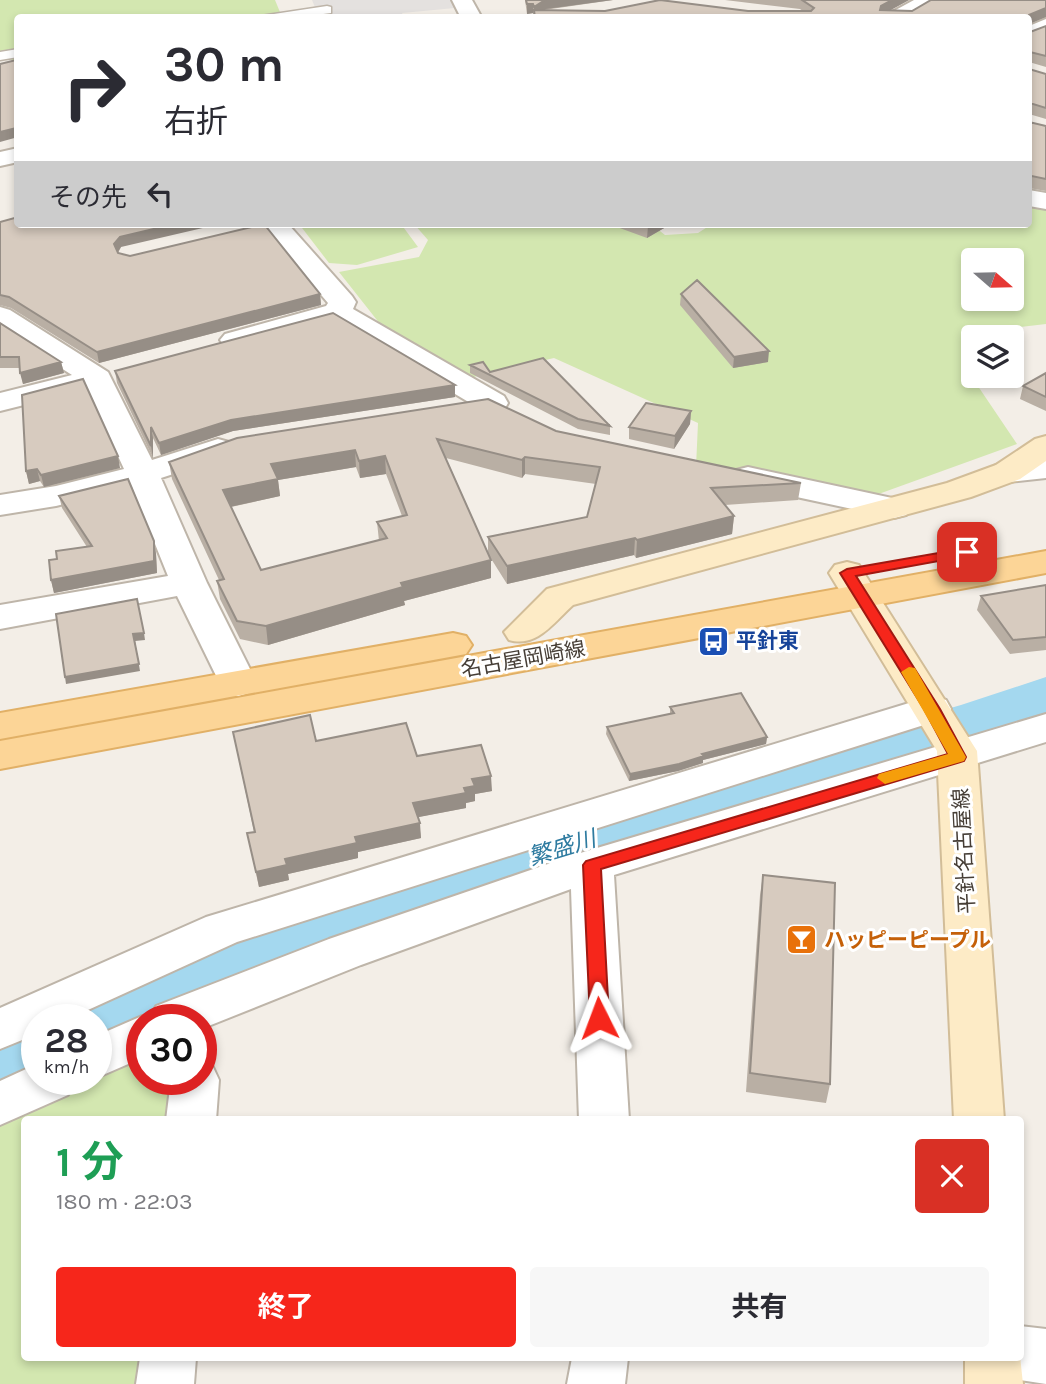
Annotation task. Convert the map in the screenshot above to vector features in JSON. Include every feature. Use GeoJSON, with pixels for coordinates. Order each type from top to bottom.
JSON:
{"type":"FeatureCollection","features":[{"type":"Feature","properties":{"kind":"main road","name":"名古屋岡崎線"},"geometry":{"type":"LineString","coordinates":[[0,755],[854,585],[1046,538]]}},
{"type":"Feature","properties":{"kind":"main road","name":"名古屋岡崎線"},"geometry":{"type":"LineString","coordinates":[[0,726],[523,632],[854,585],[1046,562]]}},
{"type":"Feature","properties":{"kind":"street"},"geometry":{"type":"LineString","coordinates":[[900,14],[931,0]]}},
{"type":"Feature","properties":{"kind":"street"},"geometry":{"type":"LineString","coordinates":[[266,228],[342,302],[338,312]]}},
{"type":"Feature","properties":{"kind":"street"},"geometry":{"type":"LineString","coordinates":[[204,349],[338,312],[505,409],[452,409]]}},
{"type":"Feature","properties":{"kind":"street"},"geometry":{"type":"LineString","coordinates":[[0,316],[110,375],[143,475],[189,583],[239,683]]}},
{"type":"Feature","properties":{"kind":"street"},"geometry":{"type":"LineString","coordinates":[[0,402],[110,375]]}},
{"type":"Feature","properties":{"kind":"street"},"geometry":{"type":"LineString","coordinates":[[0,505],[47,499],[143,475],[246,442]]}},
{"type":"Feature","properties":{"kind":"street"},"geometry":{"type":"LineString","coordinates":[[1008,472],[1046,446]]}},
{"type":"Feature","properties":{"kind":"street"},"geometry":{"type":"LineString","coordinates":[[523,632],[560,597],[959,490],[1008,472],[1046,468]]}},
{"type":"Feature","properties":{"kind":"street"},"geometry":{"type":"LineString","coordinates":[[721,471],[894,508]]}},
{"type":"Feature","properties":{"kind":"street"},"geometry":{"type":"LineString","coordinates":[[0,617],[189,583]]}},
{"type":"Feature","properties":{"kind":"street"},"geometry":{"type":"LineString","coordinates":[[854,585],[957,754]]}},
{"type":"Feature","properties":{"kind":"street"},"geometry":{"type":"LineString","coordinates":[[0,1029],[222,929],[932,709]]}},
{"type":"Feature","properties":{"kind":"street"},"geometry":{"type":"LineString","coordinates":[[217,1005],[345,951],[592,865],[1046,728]]}},
{"type":"Feature","properties":{"kind":"street","name":"平針名古屋線"},"geometry":{"type":"LineString","coordinates":[[957,754],[979,1116]]}},
{"type":"Feature","properties":{"kind":"street"},"geometry":{"type":"LineString","coordinates":[[592,865],[604,1116]]}},
{"type":"Feature","properties":{"kind":"street"},"geometry":{"type":"LineString","coordinates":[[0,1104],[21,1094]]}},
{"type":"Feature","properties":{"kind":"street"},"geometry":{"type":"LineString","coordinates":[[191,1116],[194,1095]]}},
{"type":"Feature","properties":{"kind":"street"},"geometry":{"type":"LineString","coordinates":[[1024,1354],[1046,1357]]}},
{"type":"Feature","properties":{"kind":"street"},"geometry":{"type":"LineString","coordinates":[[165,1384],[168,1361]]}},
{"type":"Feature","properties":{"kind":"street"},"geometry":{"type":"LineString","coordinates":[[596,1384],[600,1361]]}},
{"type":"Feature","properties":{"kind":"street"},"geometry":{"type":"LineString","coordinates":[[993,1361],[994,1384]]}},
{"type":"Feature","properties":{"kind":"lane"},"geometry":{"type":"LineString","coordinates":[[290,14],[327,10]]}},
{"type":"Feature","properties":{"kind":"green space"},"geometry":{"type":"Polygon","coordinates":[[[0,0],[275,0],[281,14],[14,14],[14,60],[0,57],[0,0]]]}},
{"type":"Feature","properties":{"kind":"green space"},"geometry":{"type":"Polygon","coordinates":[[[1032,200],[1046,202],[1046,324],[1024,327],[961,325],[961,388],[979,388],[1017,444],[862,500],[696,467],[698,423],[554,358],[465,379],[384,329],[339,272],[419,257],[428,240],[418,228],[656,228],[665,235],[698,233],[706,228],[1032,228],[1032,200]]]}},
{"type":"Feature","properties":{"kind":"green space"},"geometry":{"type":"Polygon","coordinates":[[[302,228],[404,228],[418,247],[357,265],[329,263],[302,228]]]}},
{"type":"Feature","properties":{"kind":"green space"},"geometry":{"type":"Polygon","coordinates":[[[126,1049],[126,1095],[186,1095],[183,1116],[21,1116],[21,1361],[161,1361],[158,1384],[0,1384],[0,1111],[33,1095],[112,1095],[112,1056],[126,1049]]]}},
{"type":"Feature","properties":{"kind":"shaded area"},"geometry":{"type":"Polygon","coordinates":[[[312,0],[450,0],[455,8],[402,14],[318,14],[312,0]]]}},
{"type":"Feature","properties":{"kind":"building"},"geometry":{"type":"Polygon","coordinates":[[[526,0],[545,0],[534,7],[533,4],[527,4],[526,0]]]}},
{"type":"Feature","properties":{"kind":"building"},"geometry":{"type":"Polygon","coordinates":[[[660,0],[748,11],[811,11],[814,8],[802,0],[892,0],[881,6],[880,10],[912,11],[931,0],[1046,0],[1046,8],[1031,14],[534,14],[534,10],[605,11],[660,0]]]}},
{"type":"Feature","properties":{"kind":"building"},"geometry":{"type":"Polygon","coordinates":[[[1046,26],[1046,56],[1032,52],[1032,31],[1046,26]]]}},
{"type":"Feature","properties":{"kind":"building"},"geometry":{"type":"Polygon","coordinates":[[[14,60],[14,128],[0,132],[0,64],[14,60]]]}},
{"type":"Feature","properties":{"kind":"building"},"geometry":{"type":"Polygon","coordinates":[[[1032,70],[1046,74],[1046,108],[1032,104],[1032,70]]]}},
{"type":"Feature","properties":{"kind":"building"},"geometry":{"type":"Polygon","coordinates":[[[1032,123],[1046,126],[1046,179],[1032,176],[1032,123]]]}},
{"type":"Feature","properties":{"kind":"building"},"geometry":{"type":"Polygon","coordinates":[[[14,218],[14,228],[158,228],[120,237],[114,244],[118,253],[130,256],[247,228],[267,228],[320,294],[97,352],[9,297],[0,295],[0,222],[14,218]]]}},
{"type":"Feature","properties":{"kind":"building"},"geometry":{"type":"Polygon","coordinates":[[[697,280],[769,351],[734,357],[681,294],[697,280]]]}},
{"type":"Feature","properties":{"kind":"building"},"geometry":{"type":"Polygon","coordinates":[[[333,313],[455,385],[231,420],[159,443],[151,427],[151,446],[115,371],[333,313]]]}},
{"type":"Feature","properties":{"kind":"building"},"geometry":{"type":"Polygon","coordinates":[[[0,323],[61,362],[20,373],[19,357],[0,357],[0,323]]]}},
{"type":"Feature","properties":{"kind":"building"},"geometry":{"type":"Polygon","coordinates":[[[543,358],[610,426],[578,419],[470,365],[483,362],[490,372],[543,358]]]}},
{"type":"Feature","properties":{"kind":"building"},"geometry":{"type":"Polygon","coordinates":[[[1046,373],[1046,397],[1024,385],[1046,373]]]}},
{"type":"Feature","properties":{"kind":"building"},"geometry":{"type":"Polygon","coordinates":[[[83,379],[118,456],[41,475],[37,469],[26,471],[22,395],[83,379]]]}},
{"type":"Feature","properties":{"kind":"building"},"geometry":{"type":"Polygon","coordinates":[[[488,399],[556,431],[801,483],[711,488],[734,516],[637,540],[635,538],[507,566],[488,537],[587,517],[600,467],[525,457],[522,460],[437,439],[491,560],[401,583],[403,587],[266,626],[237,621],[217,581],[224,579],[169,462],[237,438],[488,399]],[[355,450],[271,464],[278,479],[223,490],[261,570],[387,538],[377,522],[407,515],[385,456],[359,461],[355,450]]]}},
{"type":"Feature","properties":{"kind":"building"},"geometry":{"type":"Polygon","coordinates":[[[646,403],[691,411],[675,436],[629,427],[646,403]]]}},
{"type":"Feature","properties":{"kind":"building"},"geometry":{"type":"Polygon","coordinates":[[[128,479],[154,541],[154,561],[51,580],[49,560],[57,559],[56,551],[92,546],[59,496],[128,479]]]}},
{"type":"Feature","properties":{"kind":"building"},"geometry":{"type":"Polygon","coordinates":[[[1046,585],[1046,637],[1013,640],[981,596],[1046,585]]]}},
{"type":"Feature","properties":{"kind":"building"},"geometry":{"type":"Polygon","coordinates":[[[137,599],[144,633],[133,634],[139,664],[65,677],[56,614],[137,599]]]}},
{"type":"Feature","properties":{"kind":"building"},"geometry":{"type":"Polygon","coordinates":[[[741,693],[767,737],[702,754],[704,756],[679,764],[630,774],[607,727],[674,713],[670,707],[741,693]]]}},
{"type":"Feature","properties":{"kind":"building"},"geometry":{"type":"Polygon","coordinates":[[[310,715],[316,741],[406,723],[417,756],[481,745],[491,776],[472,779],[475,786],[464,788],[466,793],[413,803],[420,823],[355,837],[357,843],[285,859],[287,865],[256,872],[247,833],[255,832],[233,732],[310,715]]]}},
{"type":"Feature","properties":{"kind":"building"},"geometry":{"type":"Polygon","coordinates":[[[763,875],[835,883],[830,1084],[750,1073],[763,875]]]}},
{"type":"Feature","properties":{"kind":"waterway","name":"繁盛川"},"geometry":{"type":"LineString","coordinates":[[112,1009],[282,931],[986,722],[1046,700]]}},
{"type":"Feature","properties":{"kind":"waterway","name":"繁盛川"},"geometry":{"type":"LineString","coordinates":[[0,1060],[21,1050]]}},
{"type":"Feature","properties":{"kind":"slow traffic"},"geometry":{"type":"LineString","coordinates":[[885,778],[958,757],[957,751],[909,672]]}},
{"type":"Feature","properties":{"kind":"place","name":"平針東"},"geometry":{"type":"Point","coordinates":[713,641]}},
{"type":"Feature","properties":{"kind":"place","name":"ハッピーピープル"},"geometry":{"type":"Point","coordinates":[801,940]}},
{"type":"Feature","properties":{"kind":"route"},"geometry":{"type":"LineString","coordinates":[[599,1018],[592,865],[958,757],[932,709],[847,573],[967,552]]}}]}
